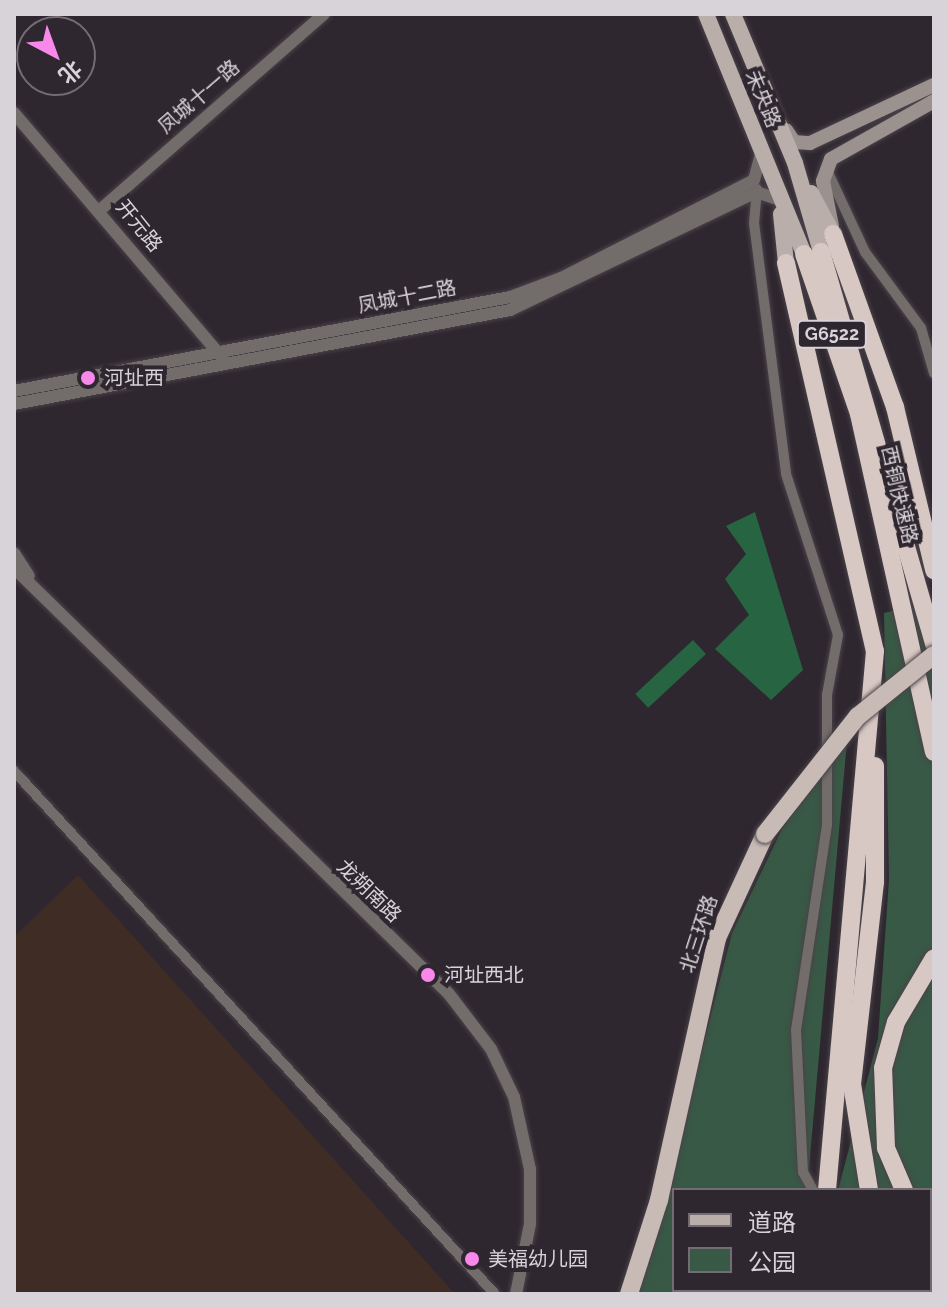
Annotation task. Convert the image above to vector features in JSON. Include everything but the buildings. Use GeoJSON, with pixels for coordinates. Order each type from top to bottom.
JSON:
{"type":"FeatureCollection","features":[{"type":"Feature","properties":{"kind":"highway"},"geometry":{"type":"LineString","coordinates":[[833,234],[895,407],[934,570]]}},
{"type":"Feature","properties":{"kind":"highway","name":"西铜快速路"},"geometry":{"type":"LineString","coordinates":[[812,253],[934,644]]}},
{"type":"Feature","properties":{"kind":"highway","name":"西铜快速路"},"geometry":{"type":"LineString","coordinates":[[812,253],[859,414],[934,752]]}},
{"type":"Feature","properties":{"kind":"highway"},"geometry":{"type":"LineString","coordinates":[[786,263],[875,651],[875,882],[857,1033],[855,1132],[869,1188]]}},
{"type":"Feature","properties":{"kind":"highway"},"geometry":{"type":"LineString","coordinates":[[827,1188],[875,651]]}},
{"type":"Feature","properties":{"kind":"highway","name":"北三环路"},"geometry":{"type":"LineString","coordinates":[[629,1294],[659,1200],[717,938],[765,834],[858,716],[934,655]]}},
{"type":"Feature","properties":{"kind":"highway"},"geometry":{"type":"LineString","coordinates":[[903,1188],[880,1110],[883,1068],[914,985],[934,958]]}},
{"type":"Feature","properties":{"kind":"main road","name":"未央路"},"geometry":{"type":"LineString","coordinates":[[706,14],[780,200]]}},
{"type":"Feature","properties":{"kind":"main road","name":"未央路"},"geometry":{"type":"LineString","coordinates":[[733,14],[795,163]]}},
{"type":"Feature","properties":{"kind":"main road"},"geometry":{"type":"LineString","coordinates":[[776,113],[794,142],[810,143],[934,85]]}},
{"type":"Feature","properties":{"kind":"main road"},"geometry":{"type":"LineString","coordinates":[[833,234],[826,167],[934,101]]}},
{"type":"Feature","properties":{"kind":"main road"},"geometry":{"type":"LineString","coordinates":[[795,163],[833,234]]}},
{"type":"Feature","properties":{"kind":"main road"},"geometry":{"type":"LineString","coordinates":[[795,163],[812,253]]}},
{"type":"Feature","properties":{"kind":"main road"},"geometry":{"type":"LineString","coordinates":[[780,200],[812,253]]}},
{"type":"Feature","properties":{"kind":"main road"},"geometry":{"type":"LineString","coordinates":[[780,200],[786,263]]}},
{"type":"Feature","properties":{"kind":"street","name":"凤城十一路"},"geometry":{"type":"LineString","coordinates":[[100,210],[324,14]]}},
{"type":"Feature","properties":{"kind":"street","name":"开元路"},"geometry":{"type":"LineString","coordinates":[[14,113],[231,367]]}},
{"type":"Feature","properties":{"kind":"street"},"geometry":{"type":"LineString","coordinates":[[762,150],[754,223],[786,474],[838,635],[827,695],[827,825],[796,1030],[803,1172],[812,1188]]}},
{"type":"Feature","properties":{"kind":"street"},"geometry":{"type":"LineString","coordinates":[[826,167],[865,252],[921,328],[934,373]]}},
{"type":"Feature","properties":{"kind":"street","name":"凤城十二路"},"geometry":{"type":"LineString","coordinates":[[14,391],[220,355],[510,297],[674,222],[760,171]]}},
{"type":"Feature","properties":{"kind":"street"},"geometry":{"type":"LineString","coordinates":[[756,192],[780,200]]}},
{"type":"Feature","properties":{"kind":"street","name":"凤城十二路"},"geometry":{"type":"LineString","coordinates":[[14,404],[231,367],[510,310],[756,192]]}},
{"type":"Feature","properties":{"kind":"street","name":"龙朔南路"},"geometry":{"type":"LineString","coordinates":[[14,553],[35,585]]}},
{"type":"Feature","properties":{"kind":"street","name":"龙朔南路"},"geometry":{"type":"LineString","coordinates":[[14,568],[35,585],[449,994],[491,1049],[514,1097],[530,1169],[530,1224],[516,1294]]}},
{"type":"Feature","properties":{"kind":"street"},"geometry":{"type":"LineString","coordinates":[[14,771],[495,1294]]}},
{"type":"Feature","properties":{"kind":"shaded area"},"geometry":{"type":"Polygon","coordinates":[[[78,875],[455,1294],[14,1294],[14,937],[78,875]]]}},
{"type":"Feature","properties":{"kind":"green space"},"geometry":{"type":"Polygon","coordinates":[[[755,512],[803,670],[771,700],[715,649],[749,615],[725,579],[746,554],[726,526],[755,512]]]}},
{"type":"Feature","properties":{"kind":"green space"},"geometry":{"type":"Polygon","coordinates":[[[921,604],[934,633],[934,1294],[818,1294],[932,1292],[932,1188],[839,1188],[878,1039],[889,879],[884,613],[921,604]]]}},
{"type":"Feature","properties":{"kind":"green space"},"geometry":{"type":"Polygon","coordinates":[[[693,640],[706,654],[648,708],[635,694],[693,640]]]}},
{"type":"Feature","properties":{"kind":"green space"},"geometry":{"type":"Polygon","coordinates":[[[847,741],[807,1188],[672,1188],[672,1292],[710,1292],[639,1294],[732,933],[782,829],[847,741]]]}},
{"type":"Feature","properties":{"kind":"place","name":"河址西"},"geometry":{"type":"Point","coordinates":[88,378]}},
{"type":"Feature","properties":{"kind":"place","name":"河址西北"},"geometry":{"type":"Point","coordinates":[428,975]}},
{"type":"Feature","properties":{"kind":"place","name":"美福幼儿园"},"geometry":{"type":"Point","coordinates":[472,1259]}}]}
